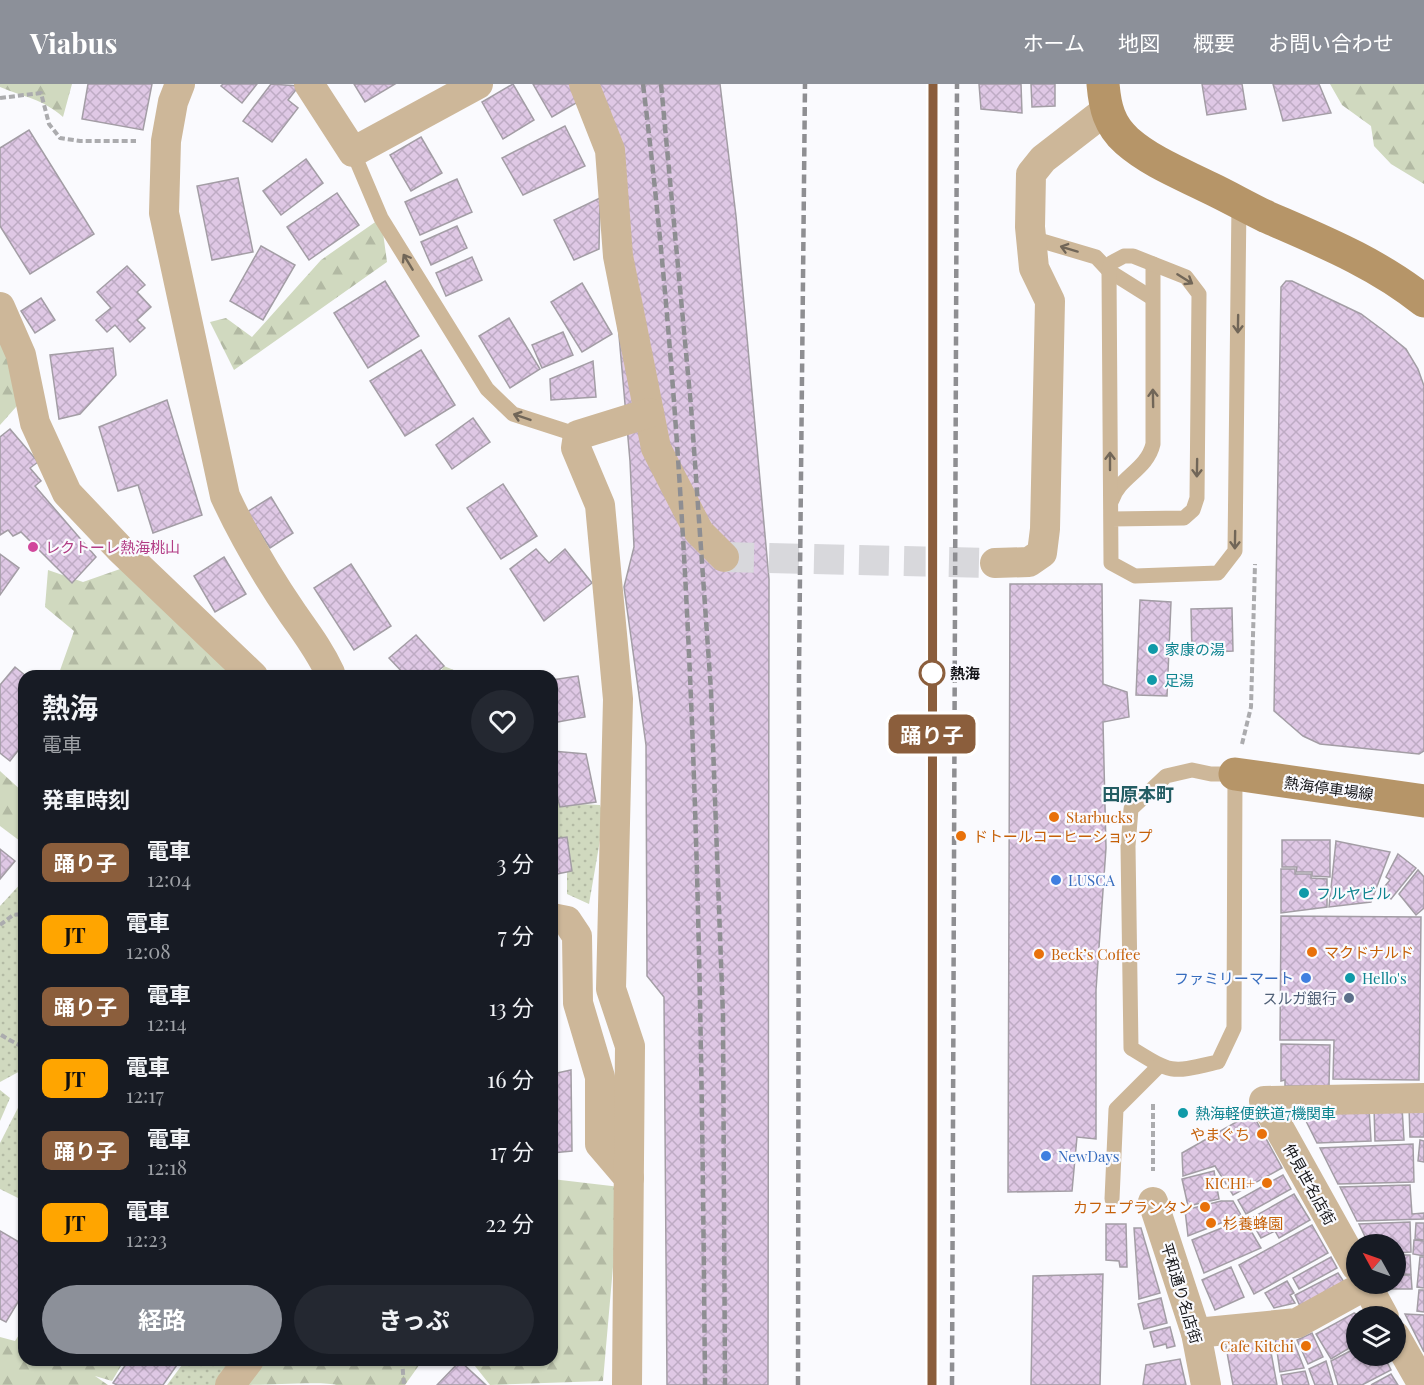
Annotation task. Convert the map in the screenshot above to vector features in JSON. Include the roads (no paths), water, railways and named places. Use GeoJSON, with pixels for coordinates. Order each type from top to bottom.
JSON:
{"type":"FeatureCollection","features":[{"type":"Feature","properties":{"kind":"street"},"geometry":{"type":"LineString","coordinates":[[180,84],[173,102],[166,141],[164,213],[225,496],[243,535],[293,614],[320,650],[329,670]]}},
{"type":"Feature","properties":{"kind":"street"},"geometry":{"type":"LineString","coordinates":[[309,84],[353,152],[478,84]]}},
{"type":"Feature","properties":{"kind":"street"},"geometry":{"type":"LineString","coordinates":[[584,84],[610,150],[618,256],[656,448],[699,532],[724,557]]}},
{"type":"Feature","properties":{"kind":"street"},"geometry":{"type":"LineString","coordinates":[[995,563],[1029,562],[1042,554],[1045,529],[1050,301],[1034,268],[1030,227],[1032,174],[1043,159],[1104,97],[1126,141],[1152,158],[1346,252],[1396,279],[1424,301]]}},
{"type":"Feature","properties":{"kind":"street"},"geometry":{"type":"LineString","coordinates":[[0,307],[21,355],[35,423],[68,493],[121,550],[247,670]]}},
{"type":"Feature","properties":{"kind":"street"},"geometry":{"type":"LineString","coordinates":[[625,1385],[630,1046],[611,989],[618,699],[600,505],[576,448],[578,435],[649,413]]}},
{"type":"Feature","properties":{"kind":"street","name":"熱海停車場線"},"geometry":{"type":"LineString","coordinates":[[1235,774],[1424,801]]}},
{"type":"Feature","properties":{"kind":"street"},"geometry":{"type":"LineString","coordinates":[[558,919],[567,921],[577,936],[578,1003],[600,1077],[600,1144],[629,1178]]}},
{"type":"Feature","properties":{"kind":"street","name":"仲見世名店街"},"geometry":{"type":"LineString","coordinates":[[1346,1248],[1264,1101],[1424,1098]]}},
{"type":"Feature","properties":{"kind":"street","name":"平和通り名店街"},"geometry":{"type":"LineString","coordinates":[[1153,1202],[1196,1333],[1206,1385]]}},
{"type":"Feature","properties":{"kind":"street"},"geometry":{"type":"LineString","coordinates":[[1196,1333],[1297,1323],[1346,1290]]}},
{"type":"Feature","properties":{"kind":"street"},"geometry":{"type":"LineString","coordinates":[[1406,1355],[1423,1385]]}},
{"type":"Feature","properties":{"kind":"street"},"geometry":{"type":"LineString","coordinates":[[230,1385],[244,1366]]}},
{"type":"Feature","properties":{"kind":"lane"},"geometry":{"type":"LineString","coordinates":[[353,152],[381,218],[487,389],[513,414],[578,435]]}},
{"type":"Feature","properties":{"kind":"lane"},"geometry":{"type":"LineString","coordinates":[[1111,519],[1184,518],[1193,510],[1197,498],[1199,294],[1186,277],[1154,264],[1124,256],[1112,263],[1109,271],[1111,519],[1112,563],[1135,576],[1218,573],[1235,551],[1239,202]]}},
{"type":"Feature","properties":{"kind":"lane"},"geometry":{"type":"LineString","coordinates":[[1030,227],[1038,239],[1096,257],[1109,271],[1152,298]]}},
{"type":"Feature","properties":{"kind":"lane"},"geometry":{"type":"LineString","coordinates":[[1111,503],[1116,489],[1148,459],[1153,444],[1152,298],[1154,264]]}},
{"type":"Feature","properties":{"kind":"lane"},"geometry":{"type":"LineString","coordinates":[[1191,770],[1211,774],[1235,774],[1234,1028],[1218,1062],[1176,1072],[1160,1066],[1131,1048],[1128,846],[1131,809],[1166,776],[1191,770]]}},
{"type":"Feature","properties":{"kind":"lane"},"geometry":{"type":"LineString","coordinates":[[1112,1198],[1116,1109],[1160,1066]]}},
{"type":"Feature","properties":{"kind":"tunnel"},"geometry":{"type":"LineString","coordinates":[[724,557],[995,563]]}},
{"type":"Feature","properties":{"kind":"railway"},"geometry":{"type":"LineString","coordinates":[[643,84],[661,246],[685,571],[698,897],[705,1385]]}},
{"type":"Feature","properties":{"kind":"railway"},"geometry":{"type":"LineString","coordinates":[[661,84],[691,406],[711,691],[723,1017],[725,1385]]}},
{"type":"Feature","properties":{"kind":"railway"},"geometry":{"type":"LineString","coordinates":[[798,1385],[799,672],[805,84]]}},
{"type":"Feature","properties":{"kind":"railway"},"geometry":{"type":"LineString","coordinates":[[932,84],[932,1385]]}},
{"type":"Feature","properties":{"kind":"railway"},"geometry":{"type":"LineString","coordinates":[[952,1385],[957,84]]}},
{"type":"Feature","properties":{"kind":"train","name":"踊り子"},"geometry":{"type":"LineString","coordinates":[[932,1385],[933,84]]}},
{"type":"Feature","properties":{"kind":"place","name":"レクトーレ熱海桃山"},"geometry":{"type":"Point","coordinates":[33,547]}},
{"type":"Feature","properties":{"kind":"place","name":"家康の湯"},"geometry":{"type":"Point","coordinates":[1153,649]}},
{"type":"Feature","properties":{"kind":"place","name":"熱海"},"geometry":{"type":"Point","coordinates":[932,673]}},
{"type":"Feature","properties":{"kind":"place","name":"足湯"},"geometry":{"type":"Point","coordinates":[1152,680]}},
{"type":"Feature","properties":{"kind":"place","name":"Starbucks"},"geometry":{"type":"Point","coordinates":[1054,817]}},
{"type":"Feature","properties":{"kind":"place","name":"ドトールコーヒーショップ"},"geometry":{"type":"Point","coordinates":[961,836]}},
{"type":"Feature","properties":{"kind":"place","name":"LUSCA"},"geometry":{"type":"Point","coordinates":[1056,880]}},
{"type":"Feature","properties":{"kind":"place","name":"フルヤビル"},"geometry":{"type":"Point","coordinates":[1304,893]}},
{"type":"Feature","properties":{"kind":"place","name":"マクドナルド"},"geometry":{"type":"Point","coordinates":[1312,952]}},
{"type":"Feature","properties":{"kind":"place","name":"Beck’s Coffee"},"geometry":{"type":"Point","coordinates":[1039,954]}},
{"type":"Feature","properties":{"kind":"place","name":"ファミリーマート"},"geometry":{"type":"Point","coordinates":[1306,978]}},
{"type":"Feature","properties":{"kind":"place","name":"Hello's"},"geometry":{"type":"Point","coordinates":[1350,978]}},
{"type":"Feature","properties":{"kind":"place","name":"スルガ銀行"},"geometry":{"type":"Point","coordinates":[1349,998]}},
{"type":"Feature","properties":{"kind":"place","name":"熱海軽便鉄道7機関車"},"geometry":{"type":"Point","coordinates":[1183,1113]}},
{"type":"Feature","properties":{"kind":"place","name":"やまぐち"},"geometry":{"type":"Point","coordinates":[1262,1134]}},
{"type":"Feature","properties":{"kind":"place","name":"NewDays"},"geometry":{"type":"Point","coordinates":[1046,1156]}},
{"type":"Feature","properties":{"kind":"place","name":"KICHI+"},"geometry":{"type":"Point","coordinates":[1267,1183]}},
{"type":"Feature","properties":{"kind":"place","name":"カフェプランタン"},"geometry":{"type":"Point","coordinates":[1205,1207]}},
{"type":"Feature","properties":{"kind":"place","name":"杉養蜂園"},"geometry":{"type":"Point","coordinates":[1211,1223]}},
{"type":"Feature","properties":{"kind":"place","name":"Cafe Kitchi"},"geometry":{"type":"Point","coordinates":[1306,1346]}},
{"type":"Feature","properties":{"kind":"district","name":"田原本町"},"geometry":{"type":"Point","coordinates":[1138,794]}}]}
